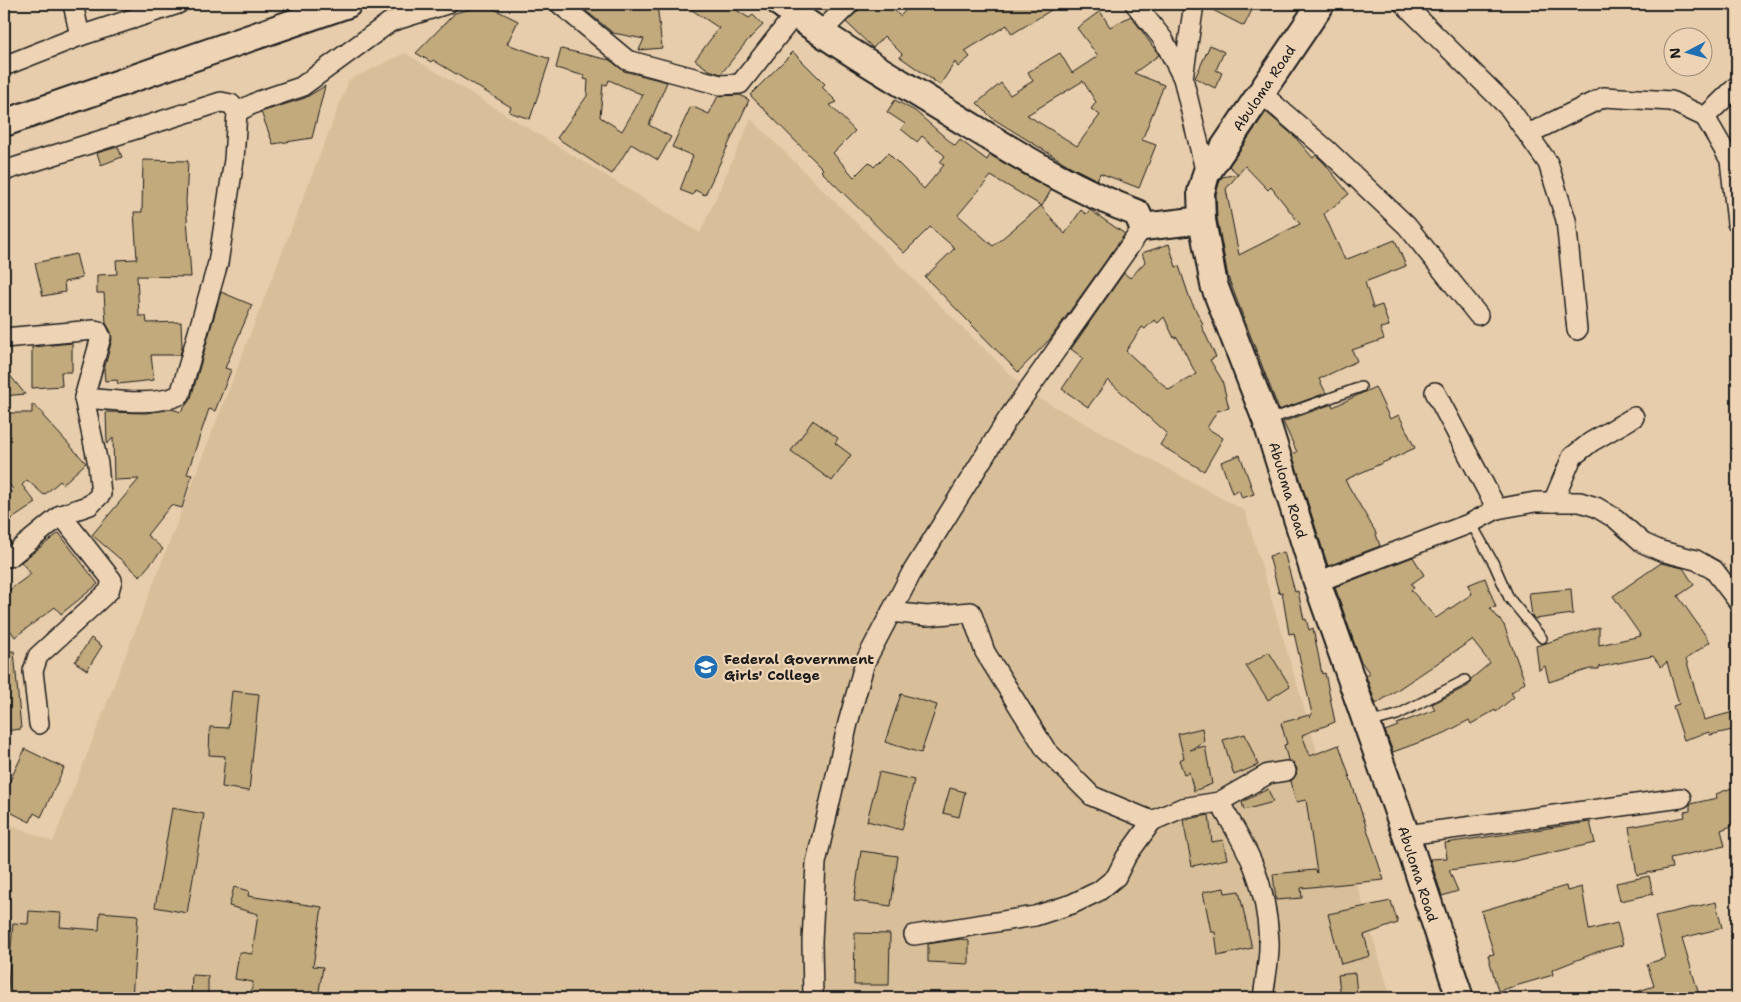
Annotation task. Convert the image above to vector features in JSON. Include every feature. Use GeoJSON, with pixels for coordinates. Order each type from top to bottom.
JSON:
{"type":"FeatureCollection","features":[{"type":"Feature","properties":{"kind":"street"},"geometry":{"type":"LineString","coordinates":[[73,4],[80,36]]}},
{"type":"Feature","properties":{"kind":"street"},"geometry":{"type":"LineString","coordinates":[[4,66],[80,36],[178,4]]}},
{"type":"Feature","properties":{"kind":"street"},"geometry":{"type":"LineString","coordinates":[[4,123],[348,4]]}},
{"type":"Feature","properties":{"kind":"street"},"geometry":{"type":"LineString","coordinates":[[237,112],[259,101],[301,87],[390,22],[447,4]]}},
{"type":"Feature","properties":{"kind":"street"},"geometry":{"type":"LineString","coordinates":[[560,4],[627,60],[720,85],[740,84],[788,9],[821,32],[991,138],[1103,201],[1137,212],[1143,227]]}},
{"type":"Feature","properties":{"kind":"street"},"geometry":{"type":"LineString","coordinates":[[821,32],[849,4]]}},
{"type":"Feature","properties":{"kind":"street"},"geometry":{"type":"LineString","coordinates":[[1135,4],[1163,39],[1183,78],[1206,174]]}},
{"type":"Feature","properties":{"kind":"street"},"geometry":{"type":"LineString","coordinates":[[1183,78],[1194,4]]}},
{"type":"Feature","properties":{"kind":"street","name":"Abuloma Road"},"geometry":{"type":"LineString","coordinates":[[1321,4],[1206,174],[1201,192],[1202,220],[1214,285],[1266,420],[1316,582],[1368,724],[1460,998]]}},
{"type":"Feature","properties":{"kind":"street"},"geometry":{"type":"LineString","coordinates":[[1404,4],[1510,109],[1548,163],[1566,220],[1577,330]]}},
{"type":"Feature","properties":{"kind":"street"},"geometry":{"type":"LineString","coordinates":[[1705,117],[1737,86]]}},
{"type":"Feature","properties":{"kind":"street"},"geometry":{"type":"LineString","coordinates":[[1261,93],[1326,149],[1406,226],[1478,315]]}},
{"type":"Feature","properties":{"kind":"street"},"geometry":{"type":"LineString","coordinates":[[1528,134],[1604,97],[1671,101],[1705,117],[1730,160],[1737,222]]}},
{"type":"Feature","properties":{"kind":"street"},"geometry":{"type":"LineString","coordinates":[[4,170],[221,102],[231,104],[237,112],[234,160],[218,263],[180,395],[168,401],[84,398]]}},
{"type":"Feature","properties":{"kind":"street"},"geometry":{"type":"LineString","coordinates":[[813,998],[812,942],[816,863],[864,662],[911,574],[1007,420],[1143,227],[1202,220]]}},
{"type":"Feature","properties":{"kind":"street"},"geometry":{"type":"LineString","coordinates":[[4,338],[98,331],[101,337],[84,398],[98,464],[101,494],[90,505],[61,515],[10,557]]}},
{"type":"Feature","properties":{"kind":"street"},"geometry":{"type":"LineString","coordinates":[[1435,392],[1497,510]]}},
{"type":"Feature","properties":{"kind":"street"},"geometry":{"type":"LineString","coordinates":[[1553,502],[1572,457],[1591,442],[1634,417]]}},
{"type":"Feature","properties":{"kind":"street"},"geometry":{"type":"LineString","coordinates":[[1316,582],[1471,523],[1497,510],[1535,502],[1580,502],[1596,506],[1616,519],[1642,543],[1661,551],[1696,560],[1714,570],[1737,600]]}},
{"type":"Feature","properties":{"kind":"street"},"geometry":{"type":"LineString","coordinates":[[39,724],[33,671],[34,663],[38,656],[108,591],[112,580],[61,515]]}},
{"type":"Feature","properties":{"kind":"street"},"geometry":{"type":"LineString","coordinates":[[891,612],[927,616],[971,612],[985,652],[1046,750],[1092,796],[1152,821]]}},
{"type":"Feature","properties":{"kind":"street"},"geometry":{"type":"LineString","coordinates":[[914,936],[1035,916],[1072,904],[1099,891],[1116,877],[1126,857],[1152,821],[1182,808],[1219,802],[1268,774],[1286,771]]}},
{"type":"Feature","properties":{"kind":"street"},"geometry":{"type":"LineString","coordinates":[[1406,835],[1681,798]]}},
{"type":"Feature","properties":{"kind":"street"},"geometry":{"type":"LineString","coordinates":[[1219,802],[1250,853],[1263,889],[1270,942],[1263,998]]}},
{"type":"Feature","properties":{"kind":"lane"},"geometry":{"type":"LineString","coordinates":[[1266,420],[1361,387]]}},
{"type":"Feature","properties":{"kind":"lane"},"geometry":{"type":"LineString","coordinates":[[1471,523],[1494,564],[1509,598],[1542,638]]}},
{"type":"Feature","properties":{"kind":"lane"},"geometry":{"type":"LineString","coordinates":[[1368,724],[1397,715],[1465,680]]}},
{"type":"Feature","properties":{"kind":"shaded area","name":"Federal Government Girls' College"},"geometry":{"type":"Polygon","coordinates":[[[405,53],[700,233],[751,119],[1028,392],[1245,511],[1391,998],[4,998],[4,822],[53,842],[349,80],[405,53]]]}},
{"type":"Feature","properties":{"kind":"building"},"geometry":{"type":"Polygon","coordinates":[[[606,4],[657,4],[662,48],[639,50],[644,39],[613,33],[585,10],[607,8],[606,4]]]}},
{"type":"Feature","properties":{"kind":"building"},"geometry":{"type":"Polygon","coordinates":[[[683,4],[727,4],[749,18],[753,15],[763,25],[747,41],[721,74],[709,70],[695,60],[719,28],[683,4]]]}},
{"type":"Feature","properties":{"kind":"building"},"geometry":{"type":"Polygon","coordinates":[[[860,4],[888,4],[900,16],[912,4],[1061,4],[1012,34],[1007,25],[965,51],[970,57],[958,67],[955,62],[940,85],[900,57],[902,54],[884,36],[873,48],[846,22],[857,12],[860,4]]]}},
{"type":"Feature","properties":{"kind":"building"},"geometry":{"type":"Polygon","coordinates":[[[1205,4],[1255,4],[1244,26],[1205,6],[1205,4]]]}},
{"type":"Feature","properties":{"kind":"building"},"geometry":{"type":"Polygon","coordinates":[[[486,5],[518,21],[507,44],[550,59],[530,119],[509,112],[511,107],[433,60],[431,62],[416,53],[455,13],[486,5]]]}},
{"type":"Feature","properties":{"kind":"building"},"geometry":{"type":"Polygon","coordinates":[[[1100,11],[1110,27],[1131,16],[1159,55],[1134,73],[1164,85],[1142,140],[1156,145],[1139,188],[1100,173],[1097,180],[1068,165],[992,118],[977,103],[1001,83],[1010,95],[1033,81],[1028,72],[1060,53],[1072,73],[1098,56],[1077,28],[1100,11]],[[1083,81],[1027,115],[1077,146],[1100,115],[1091,109],[1096,102],[1083,81]]]}},
{"type":"Feature","properties":{"kind":"building"},"geometry":{"type":"Polygon","coordinates":[[[1210,45],[1224,52],[1216,70],[1222,73],[1215,88],[1195,78],[1210,45]]]}},
{"type":"Feature","properties":{"kind":"building"},"geometry":{"type":"Polygon","coordinates":[[[561,49],[610,60],[624,71],[667,82],[649,125],[671,137],[658,160],[631,144],[612,174],[557,138],[587,96],[588,80],[584,79],[585,76],[556,68],[561,49]],[[609,80],[607,85],[603,84],[600,117],[622,131],[643,95],[609,80]]]}},
{"type":"Feature","properties":{"kind":"building"},"geometry":{"type":"Polygon","coordinates":[[[793,52],[825,84],[822,87],[837,102],[830,105],[855,131],[833,153],[854,177],[869,162],[874,167],[888,153],[924,189],[944,165],[940,162],[945,156],[922,136],[917,142],[901,129],[905,124],[887,112],[895,100],[915,111],[955,146],[960,140],[987,160],[990,155],[1051,190],[1042,206],[991,176],[958,215],[993,246],[1041,206],[1065,234],[1081,210],[1086,214],[1090,210],[1125,234],[1050,339],[1018,372],[925,277],[955,248],[930,227],[904,253],[821,171],[823,169],[750,95],[793,52]]]}},
{"type":"Feature","properties":{"kind":"building"},"geometry":{"type":"Polygon","coordinates":[[[325,86],[312,138],[273,144],[261,112],[305,98],[325,86]]]}},
{"type":"Feature","properties":{"kind":"building"},"geometry":{"type":"Polygon","coordinates":[[[740,95],[749,100],[705,195],[695,190],[693,195],[680,190],[693,156],[672,147],[691,106],[709,114],[718,96],[740,95]]]}},
{"type":"Feature","properties":{"kind":"building"},"geometry":{"type":"Polygon","coordinates":[[[1266,112],[1294,136],[1313,158],[1316,155],[1349,194],[1324,214],[1345,260],[1395,240],[1406,266],[1365,282],[1373,308],[1382,305],[1389,326],[1380,328],[1384,339],[1352,350],[1357,361],[1319,379],[1326,393],[1279,410],[1228,277],[1217,218],[1216,194],[1222,177],[1238,174],[1229,166],[1266,112]],[[1245,166],[1226,189],[1239,255],[1300,224],[1271,187],[1268,190],[1245,166]]]}},
{"type":"Feature","properties":{"kind":"building"},"geometry":{"type":"Polygon","coordinates":[[[118,147],[122,157],[101,165],[97,153],[118,147]]]}},
{"type":"Feature","properties":{"kind":"building"},"geometry":{"type":"Polygon","coordinates":[[[143,160],[188,161],[186,202],[191,277],[137,276],[139,316],[146,316],[147,323],[181,322],[182,347],[180,355],[151,355],[154,380],[118,384],[117,380],[105,381],[104,370],[112,339],[111,332],[106,323],[104,293],[97,293],[97,275],[117,274],[116,260],[137,259],[134,212],[142,212],[143,160]]]}},
{"type":"Feature","properties":{"kind":"building"},"geometry":{"type":"Polygon","coordinates":[[[1169,244],[1176,267],[1179,266],[1190,299],[1203,324],[1201,325],[1216,357],[1210,360],[1222,380],[1229,408],[1217,411],[1207,428],[1223,438],[1204,471],[1160,445],[1167,434],[1108,380],[1088,407],[1062,389],[1083,358],[1071,349],[1124,273],[1130,278],[1145,262],[1142,253],[1169,244]],[[1164,317],[1158,323],[1154,320],[1145,329],[1142,327],[1126,351],[1169,390],[1196,374],[1177,337],[1174,338],[1164,317]]]}},
{"type":"Feature","properties":{"kind":"building"},"geometry":{"type":"Polygon","coordinates":[[[76,254],[82,278],[64,282],[65,292],[43,296],[35,263],[76,254]]]}},
{"type":"Feature","properties":{"kind":"building"},"geometry":{"type":"Polygon","coordinates":[[[221,292],[252,305],[225,368],[231,370],[215,411],[209,409],[187,474],[192,475],[182,508],[171,505],[147,535],[163,549],[140,576],[92,535],[139,479],[114,480],[113,438],[107,444],[106,412],[146,413],[172,409],[181,412],[191,398],[221,292]]]}},
{"type":"Feature","properties":{"kind":"building"},"geometry":{"type":"Polygon","coordinates":[[[72,343],[72,372],[61,372],[62,386],[32,388],[32,347],[72,343]]]}},
{"type":"Feature","properties":{"kind":"building"},"geometry":{"type":"Polygon","coordinates":[[[4,368],[25,394],[4,396],[4,368]]]}},
{"type":"Feature","properties":{"kind":"building"},"geometry":{"type":"Polygon","coordinates":[[[1375,387],[1390,419],[1399,415],[1415,448],[1345,480],[1375,531],[1380,546],[1328,566],[1292,454],[1297,452],[1283,422],[1332,404],[1333,407],[1375,387]]]}},
{"type":"Feature","properties":{"kind":"building"},"geometry":{"type":"Polygon","coordinates":[[[32,404],[43,413],[43,416],[86,463],[63,484],[60,481],[44,495],[27,480],[22,485],[36,503],[9,521],[4,513],[4,497],[14,490],[4,479],[4,413],[32,413],[32,404]]]}},
{"type":"Feature","properties":{"kind":"building"},"geometry":{"type":"Polygon","coordinates":[[[813,420],[838,438],[835,443],[851,455],[832,481],[791,451],[813,420]]]}},
{"type":"Feature","properties":{"kind":"building"},"geometry":{"type":"Polygon","coordinates":[[[1240,455],[1254,494],[1242,498],[1239,490],[1232,493],[1221,462],[1240,455]]]}},
{"type":"Feature","properties":{"kind":"building"},"geometry":{"type":"Polygon","coordinates":[[[59,533],[98,584],[61,614],[55,607],[15,637],[4,621],[4,594],[31,574],[21,562],[59,533]]]}},
{"type":"Feature","properties":{"kind":"building"},"geometry":{"type":"Polygon","coordinates":[[[1284,552],[1295,592],[1298,591],[1304,620],[1306,619],[1309,630],[1313,628],[1322,674],[1325,673],[1335,722],[1302,735],[1310,756],[1339,745],[1384,880],[1301,888],[1302,898],[1276,900],[1273,874],[1315,870],[1317,873],[1306,800],[1296,802],[1291,781],[1296,775],[1297,769],[1288,760],[1284,745],[1287,744],[1281,723],[1309,715],[1310,717],[1312,714],[1294,633],[1289,634],[1282,592],[1279,593],[1269,556],[1284,552]]]}},
{"type":"Feature","properties":{"kind":"building"},"geometry":{"type":"Polygon","coordinates":[[[1413,557],[1424,575],[1411,584],[1414,588],[1411,590],[1436,618],[1472,594],[1468,585],[1485,578],[1496,607],[1490,608],[1504,625],[1525,682],[1511,693],[1514,697],[1496,712],[1495,710],[1471,724],[1469,720],[1445,733],[1393,752],[1385,731],[1398,726],[1397,724],[1435,710],[1432,704],[1468,686],[1471,679],[1490,663],[1472,640],[1376,704],[1366,676],[1370,674],[1360,660],[1335,587],[1413,557]]]}},
{"type":"Feature","properties":{"kind":"building"},"geometry":{"type":"Polygon","coordinates":[[[1661,563],[1683,568],[1694,585],[1678,596],[1710,642],[1686,659],[1704,720],[1737,711],[1737,729],[1710,735],[1709,732],[1684,740],[1673,706],[1679,704],[1667,662],[1661,667],[1653,656],[1599,667],[1599,669],[1590,669],[1549,682],[1545,666],[1539,670],[1536,646],[1599,627],[1599,645],[1641,636],[1613,596],[1661,563]]]}},
{"type":"Feature","properties":{"kind":"building"},"geometry":{"type":"Polygon","coordinates":[[[1571,589],[1573,614],[1535,619],[1532,616],[1529,593],[1571,589]]]}},
{"type":"Feature","properties":{"kind":"building"},"geometry":{"type":"Polygon","coordinates":[[[91,638],[102,646],[87,670],[75,662],[91,638]]]}},
{"type":"Feature","properties":{"kind":"building"},"geometry":{"type":"Polygon","coordinates":[[[14,651],[21,729],[4,731],[4,652],[14,651]]]}},
{"type":"Feature","properties":{"kind":"building"},"geometry":{"type":"Polygon","coordinates":[[[1269,652],[1290,686],[1268,700],[1246,666],[1269,652]]]}},
{"type":"Feature","properties":{"kind":"building"},"geometry":{"type":"Polygon","coordinates":[[[232,691],[259,694],[249,791],[222,787],[225,756],[209,755],[210,727],[228,728],[232,691]]]}},
{"type":"Feature","properties":{"kind":"building"},"geometry":{"type":"Polygon","coordinates":[[[901,694],[937,705],[921,753],[885,742],[901,694]]]}},
{"type":"Feature","properties":{"kind":"building"},"geometry":{"type":"Polygon","coordinates":[[[1202,728],[1204,741],[1190,750],[1205,746],[1212,784],[1194,791],[1189,772],[1184,774],[1179,760],[1184,758],[1178,734],[1202,728]]]}},
{"type":"Feature","properties":{"kind":"building"},"geometry":{"type":"Polygon","coordinates":[[[1245,734],[1258,765],[1234,775],[1223,740],[1245,734]]]}},
{"type":"Feature","properties":{"kind":"building"},"geometry":{"type":"Polygon","coordinates":[[[25,749],[64,768],[41,817],[34,813],[30,822],[4,809],[4,793],[25,749]]]}},
{"type":"Feature","properties":{"kind":"building"},"geometry":{"type":"Polygon","coordinates":[[[879,772],[914,780],[902,830],[867,821],[879,772]]]}},
{"type":"Feature","properties":{"kind":"building"},"geometry":{"type":"Polygon","coordinates":[[[1737,786],[1737,824],[1721,830],[1725,846],[1670,858],[1672,868],[1637,875],[1629,827],[1685,817],[1684,812],[1690,811],[1690,804],[1717,798],[1716,794],[1737,786]]]}},
{"type":"Feature","properties":{"kind":"building"},"geometry":{"type":"Polygon","coordinates":[[[950,788],[965,792],[959,817],[943,813],[950,788]]]}},
{"type":"Feature","properties":{"kind":"building"},"geometry":{"type":"Polygon","coordinates":[[[1268,789],[1273,802],[1244,810],[1242,802],[1268,789]]]}},
{"type":"Feature","properties":{"kind":"building"},"geometry":{"type":"Polygon","coordinates":[[[172,808],[204,814],[187,913],[155,907],[172,808]]]}},
{"type":"Feature","properties":{"kind":"building"},"geometry":{"type":"Polygon","coordinates":[[[1209,815],[1212,842],[1223,840],[1227,859],[1192,866],[1183,820],[1209,815]]]}},
{"type":"Feature","properties":{"kind":"building"},"geometry":{"type":"Polygon","coordinates":[[[1590,822],[1595,843],[1510,862],[1449,870],[1458,891],[1442,896],[1430,859],[1447,858],[1445,843],[1590,822]]]}},
{"type":"Feature","properties":{"kind":"building"},"geometry":{"type":"Polygon","coordinates":[[[861,851],[898,856],[891,906],[854,901],[861,851]]]}},
{"type":"Feature","properties":{"kind":"building"},"geometry":{"type":"Polygon","coordinates":[[[1649,876],[1653,894],[1620,901],[1616,883],[1649,876]]]}},
{"type":"Feature","properties":{"kind":"building"},"geometry":{"type":"Polygon","coordinates":[[[1566,886],[1567,891],[1582,887],[1589,930],[1617,923],[1623,945],[1597,952],[1552,970],[1553,975],[1498,991],[1488,955],[1494,954],[1481,911],[1566,886]]]}},
{"type":"Feature","properties":{"kind":"building"},"geometry":{"type":"Polygon","coordinates":[[[234,887],[249,891],[248,896],[322,907],[313,966],[323,967],[318,997],[250,998],[253,982],[235,979],[239,952],[252,954],[258,914],[229,906],[234,887]]]}},
{"type":"Feature","properties":{"kind":"building"},"geometry":{"type":"Polygon","coordinates":[[[1224,888],[1225,893],[1239,891],[1252,948],[1218,956],[1215,932],[1211,932],[1203,892],[1224,888]]]}},
{"type":"Feature","properties":{"kind":"building"},"geometry":{"type":"Polygon","coordinates":[[[1391,901],[1398,923],[1364,935],[1370,956],[1341,964],[1328,914],[1391,901]]]}},
{"type":"Feature","properties":{"kind":"building"},"geometry":{"type":"Polygon","coordinates":[[[1716,902],[1722,928],[1682,938],[1700,998],[1628,998],[1627,995],[1654,986],[1647,964],[1665,958],[1655,916],[1716,902]]]}},
{"type":"Feature","properties":{"kind":"building"},"geometry":{"type":"Polygon","coordinates":[[[29,911],[61,913],[60,927],[99,930],[100,912],[138,915],[132,998],[7,998],[13,923],[28,924],[29,911]]]}},
{"type":"Feature","properties":{"kind":"building"},"geometry":{"type":"Polygon","coordinates":[[[855,933],[890,934],[889,985],[854,985],[855,933]]]}},
{"type":"Feature","properties":{"kind":"building"},"geometry":{"type":"Polygon","coordinates":[[[961,939],[969,941],[969,964],[928,962],[928,944],[961,939]]]}},
{"type":"Feature","properties":{"kind":"building"},"geometry":{"type":"Polygon","coordinates":[[[1355,973],[1357,995],[1341,998],[1338,975],[1355,973]]]}},
{"type":"Feature","properties":{"kind":"building"},"geometry":{"type":"Polygon","coordinates":[[[192,975],[208,976],[208,998],[191,998],[192,975]]]}},
{"type":"Feature","properties":{"kind":"place","name":"Federal Government Girls' College"},"geometry":{"type":"Point","coordinates":[706,667]}}]}
